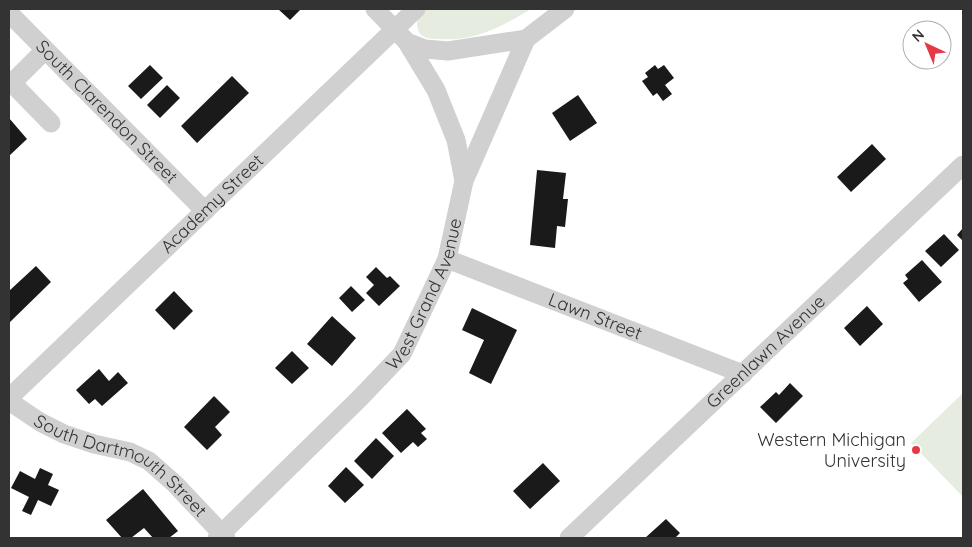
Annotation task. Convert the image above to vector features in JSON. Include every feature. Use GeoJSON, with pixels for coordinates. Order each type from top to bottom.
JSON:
{"type":"FeatureCollection","features":[{"type":"Feature","properties":{"kind":"street"},"geometry":{"type":"LineString","coordinates":[[375,9],[401,35],[436,90],[456,140],[464,181]]}},
{"type":"Feature","properties":{"kind":"street","name":"Academy Street"},"geometry":{"type":"LineString","coordinates":[[9,399],[205,211],[401,35],[416,9]]}},
{"type":"Feature","properties":{"kind":"street","name":"West Grand Avenue"},"geometry":{"type":"LineString","coordinates":[[222,537],[402,354],[447,259],[464,181],[526,39],[565,9]]}},
{"type":"Feature","properties":{"kind":"street","name":"South Clarendon Street"},"geometry":{"type":"LineString","coordinates":[[9,13],[205,211]]}},
{"type":"Feature","properties":{"kind":"street"},"geometry":{"type":"LineString","coordinates":[[401,35],[425,49],[448,51],[526,39]]}},
{"type":"Feature","properties":{"kind":"street"},"geometry":{"type":"LineString","coordinates":[[45,50],[10,82],[51,123]]}},
{"type":"Feature","properties":{"kind":"street","name":"Greenlawn Avenue"},"geometry":{"type":"LineString","coordinates":[[569,538],[963,165]]}},
{"type":"Feature","properties":{"kind":"street","name":"Lawn Street"},"geometry":{"type":"LineString","coordinates":[[447,259],[743,374]]}},
{"type":"Feature","properties":{"kind":"street","name":"South Dartmouth Street"},"geometry":{"type":"LineString","coordinates":[[9,399],[40,422],[64,434],[94,444],[130,452],[149,461],[175,484],[222,537]]}},
{"type":"Feature","properties":{"kind":"shaded area"},"geometry":{"type":"Polygon","coordinates":[[[424,9],[531,9],[507,23],[473,36],[461,39],[431,39],[421,35],[418,30],[417,24],[424,9]]]}},
{"type":"Feature","properties":{"kind":"shaded area"},"geometry":{"type":"Polygon","coordinates":[[[963,393],[963,497],[911,443],[963,393]]]}},
{"type":"Feature","properties":{"kind":"building"},"geometry":{"type":"Polygon","coordinates":[[[278,9],[301,9],[290,20],[278,9]]]}},
{"type":"Feature","properties":{"kind":"building"},"geometry":{"type":"Polygon","coordinates":[[[150,65],[163,78],[141,99],[128,86],[150,65]]]}},
{"type":"Feature","properties":{"kind":"building"},"geometry":{"type":"Polygon","coordinates":[[[655,65],[658,69],[664,65],[674,78],[665,85],[672,94],[663,101],[657,93],[653,96],[642,81],[648,77],[645,73],[655,65]]]}},
{"type":"Feature","properties":{"kind":"building"},"geometry":{"type":"Polygon","coordinates":[[[232,76],[249,93],[197,143],[181,126],[232,76]]]}},
{"type":"Feature","properties":{"kind":"building"},"geometry":{"type":"Polygon","coordinates":[[[167,85],[180,98],[160,118],[147,105],[167,85]]]}},
{"type":"Feature","properties":{"kind":"building"},"geometry":{"type":"Polygon","coordinates":[[[578,95],[597,123],[570,141],[552,113],[578,95]]]}},
{"type":"Feature","properties":{"kind":"building"},"geometry":{"type":"Polygon","coordinates":[[[9,118],[27,139],[9,156],[9,118]]]}},
{"type":"Feature","properties":{"kind":"building"},"geometry":{"type":"Polygon","coordinates":[[[872,144],[886,159],[851,192],[837,177],[872,144]]]}},
{"type":"Feature","properties":{"kind":"building"},"geometry":{"type":"Polygon","coordinates":[[[537,170],[566,173],[563,199],[568,199],[565,227],[557,226],[555,248],[530,245],[537,170]]]}},
{"type":"Feature","properties":{"kind":"building"},"geometry":{"type":"Polygon","coordinates":[[[963,228],[963,241],[957,235],[963,228]]]}},
{"type":"Feature","properties":{"kind":"building"},"geometry":{"type":"Polygon","coordinates":[[[944,234],[959,250],[941,267],[925,251],[944,234]]]}},
{"type":"Feature","properties":{"kind":"building"},"geometry":{"type":"Polygon","coordinates":[[[922,260],[942,282],[919,302],[903,283],[908,279],[905,275],[922,260]]]}},
{"type":"Feature","properties":{"kind":"building"},"geometry":{"type":"Polygon","coordinates":[[[36,266],[51,282],[9,323],[9,291],[36,266]]]}},
{"type":"Feature","properties":{"kind":"building"},"geometry":{"type":"Polygon","coordinates":[[[376,267],[387,278],[390,276],[400,286],[379,306],[366,293],[374,285],[366,277],[376,267]]]}},
{"type":"Feature","properties":{"kind":"building"},"geometry":{"type":"Polygon","coordinates":[[[351,286],[365,300],[352,312],[339,298],[351,286]]]}},
{"type":"Feature","properties":{"kind":"building"},"geometry":{"type":"Polygon","coordinates":[[[174,291],[193,311],[174,330],[155,310],[174,291]]]}},
{"type":"Feature","properties":{"kind":"building"},"geometry":{"type":"Polygon","coordinates":[[[867,306],[883,324],[860,346],[844,328],[867,306]]]}},
{"type":"Feature","properties":{"kind":"building"},"geometry":{"type":"Polygon","coordinates":[[[472,308],[517,330],[491,384],[469,373],[484,340],[462,330],[472,308]]]}},
{"type":"Feature","properties":{"kind":"building"},"geometry":{"type":"Polygon","coordinates":[[[332,316],[356,338],[332,366],[307,344],[332,316]]]}},
{"type":"Feature","properties":{"kind":"building"},"geometry":{"type":"Polygon","coordinates":[[[292,351],[309,368],[292,384],[275,368],[292,351]]]}},
{"type":"Feature","properties":{"kind":"building"},"geometry":{"type":"Polygon","coordinates":[[[99,369],[109,381],[118,372],[128,383],[102,406],[95,399],[89,404],[76,390],[99,369]]]}},
{"type":"Feature","properties":{"kind":"building"},"geometry":{"type":"Polygon","coordinates":[[[790,383],[803,396],[776,423],[760,407],[776,392],[779,395],[790,383]]]}},
{"type":"Feature","properties":{"kind":"building"},"geometry":{"type":"Polygon","coordinates":[[[214,396],[230,412],[215,427],[222,435],[207,450],[184,427],[214,396]]]}},
{"type":"Feature","properties":{"kind":"building"},"geometry":{"type":"Polygon","coordinates":[[[407,409],[426,429],[421,433],[427,439],[418,447],[413,442],[401,453],[382,433],[407,409]]]}},
{"type":"Feature","properties":{"kind":"building"},"geometry":{"type":"Polygon","coordinates":[[[376,438],[394,456],[372,479],[354,461],[376,438]]]}},
{"type":"Feature","properties":{"kind":"building"},"geometry":{"type":"Polygon","coordinates":[[[543,463],[560,481],[530,509],[513,491],[543,463]]]}},
{"type":"Feature","properties":{"kind":"building"},"geometry":{"type":"Polygon","coordinates":[[[346,467],[364,485],[345,503],[328,486],[346,467]]]}},
{"type":"Feature","properties":{"kind":"building"},"geometry":{"type":"Polygon","coordinates":[[[40,468],[53,474],[48,485],[59,490],[51,506],[38,500],[31,515],[22,511],[29,497],[11,488],[20,471],[35,479],[40,468]]]}},
{"type":"Feature","properties":{"kind":"building"},"geometry":{"type":"Polygon","coordinates":[[[143,489],[178,531],[169,538],[153,538],[144,528],[131,538],[122,538],[106,520],[143,489]]]}},
{"type":"Feature","properties":{"kind":"building"},"geometry":{"type":"Polygon","coordinates":[[[666,519],[680,533],[675,538],[645,538],[666,519]]]}},
{"type":"Feature","properties":{"kind":"place","name":"Western Michigan University"},"geometry":{"type":"Point","coordinates":[916,450]}}]}
